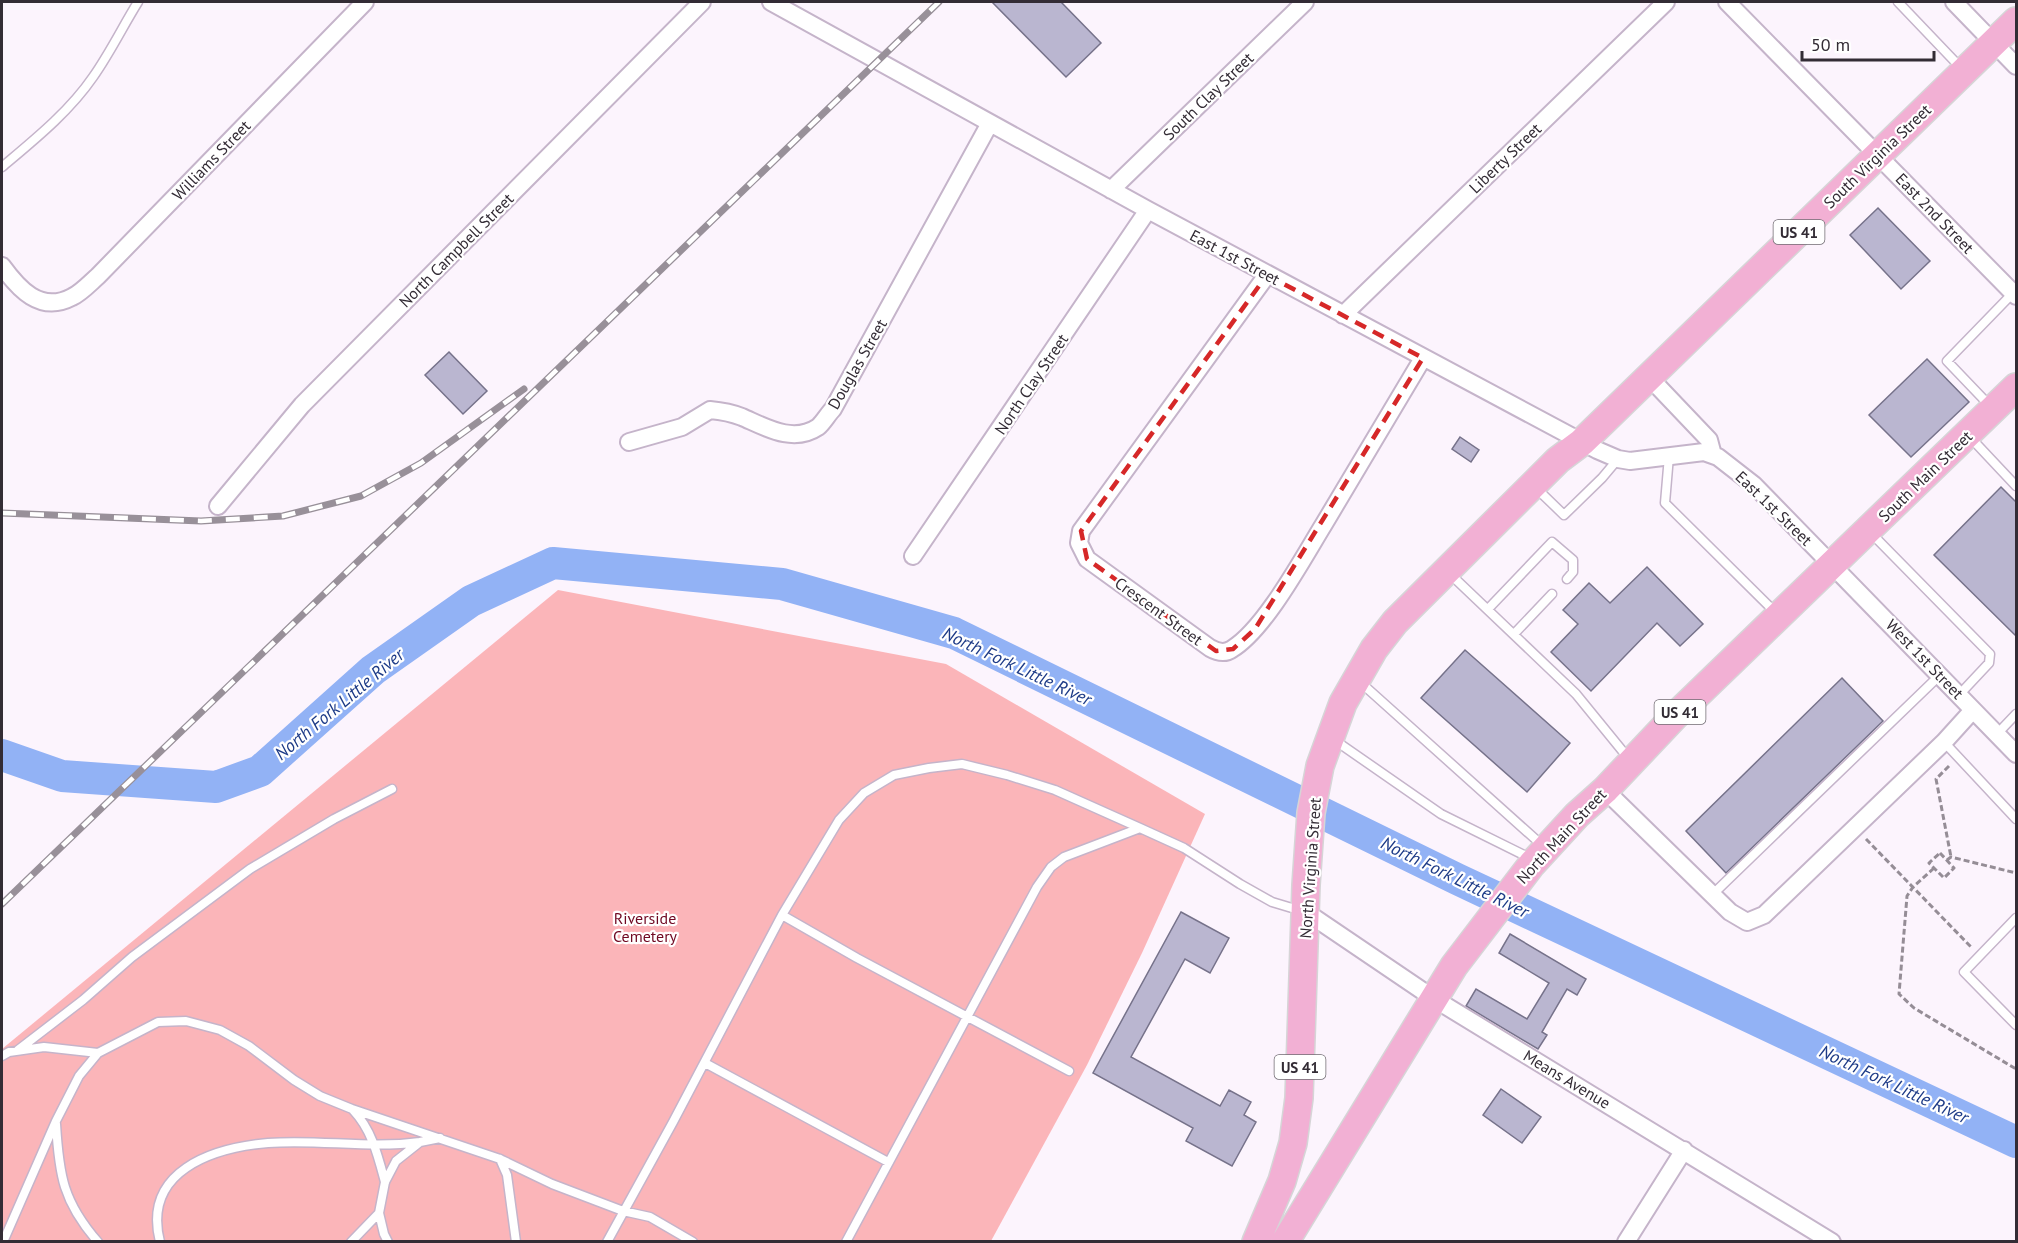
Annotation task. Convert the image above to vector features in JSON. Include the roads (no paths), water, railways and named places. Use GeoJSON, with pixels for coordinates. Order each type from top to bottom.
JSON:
{"type":"FeatureCollection","features":[{"type":"Feature","properties":{"kind":"main road","name":"South Virginia Street"},"geometry":{"type":"LineString","coordinates":[[1582,442],[2016,21]]}},
{"type":"Feature","properties":{"kind":"main road","name":"South Main Street"},"geometry":{"type":"LineString","coordinates":[[1833,565],[2016,387]]}},
{"type":"Feature","properties":{"kind":"main road","name":"North Virginia Street"},"geometry":{"type":"LineString","coordinates":[[1256,1242],[1282,1181],[1293,1143],[1299,1098],[1306,885],[1311,813],[1320,766],[1343,703],[1374,649],[1395,622],[1557,460],[1582,442]]}},
{"type":"Feature","properties":{"kind":"main road","name":"North Main Street"},"geometry":{"type":"LineString","coordinates":[[1285,1242],[1433,998],[1480,930],[1538,858],[1675,716],[1833,565]]}},
{"type":"Feature","properties":{"kind":"street","name":"Williams Street"},"geometry":{"type":"LineString","coordinates":[[2,266],[18,288],[27,295],[55,302],[73,297],[98,276],[365,2]]}},
{"type":"Feature","properties":{"kind":"street","name":"North Campbell Street"},"geometry":{"type":"LineString","coordinates":[[218,506],[302,405],[702,2]]}},
{"type":"Feature","properties":{"kind":"street","name":"East 1st Street"},"geometry":{"type":"LineString","coordinates":[[771,2],[1111,190],[1582,442],[1618,459],[1630,460],[1704,452],[1713,455],[1754,485],[1833,565]]}},
{"type":"Feature","properties":{"kind":"street","name":"South Clay Street"},"geometry":{"type":"LineString","coordinates":[[1111,190],[1305,2]]}},
{"type":"Feature","properties":{"kind":"street","name":"Liberty Street"},"geometry":{"type":"LineString","coordinates":[[1343,315],[1666,2]]}},
{"type":"Feature","properties":{"kind":"street"},"geometry":{"type":"LineString","coordinates":[[1953,2],[2016,66]]}},
{"type":"Feature","properties":{"kind":"street","name":"East 2nd Street"},"geometry":{"type":"LineString","coordinates":[[1730,3],[2015,294]]}},
{"type":"Feature","properties":{"kind":"street","name":"Douglas Street"},"geometry":{"type":"LineString","coordinates":[[629,442],[682,427],[710,410],[741,417],[769,430],[788,433],[804,433],[819,426],[833,409],[990,123]]}},
{"type":"Feature","properties":{"kind":"street","name":"North Clay Street"},"geometry":{"type":"LineString","coordinates":[[913,556],[1148,210]]}},
{"type":"Feature","properties":{"kind":"street","name":"Crescent Street"},"geometry":{"type":"LineString","coordinates":[[1267,274],[1081,531],[1079,543],[1087,559],[1210,648],[1226,652],[1233,649],[1256,629],[1290,580],[1424,358]]}},
{"type":"Feature","properties":{"kind":"street","name":"East 1st Street"},"geometry":{"type":"LineString","coordinates":[[1649,377],[1709,440],[1713,455]]}},
{"type":"Feature","properties":{"kind":"street","name":"West 1st Street"},"geometry":{"type":"LineString","coordinates":[[1833,565],[2016,754]]}},
{"type":"Feature","properties":{"kind":"street"},"geometry":{"type":"LineString","coordinates":[[1605,790],[1730,912],[1747,922],[1764,915],[1940,746],[1973,710]]}},
{"type":"Feature","properties":{"kind":"street","name":"Means Avenue"},"geometry":{"type":"LineString","coordinates":[[1306,912],[1433,998],[1832,1242]]}},
{"type":"Feature","properties":{"kind":"street"},"geometry":{"type":"LineString","coordinates":[[1626,1242],[1684,1150]]}},
{"type":"Feature","properties":{"kind":"lane"},"geometry":{"type":"LineString","coordinates":[[2,167],[32,142],[80,94],[94,76],[138,2]]}},
{"type":"Feature","properties":{"kind":"lane"},"geometry":{"type":"LineString","coordinates":[[1898,2],[1964,71]]}},
{"type":"Feature","properties":{"kind":"lane"},"geometry":{"type":"LineString","coordinates":[[1993,410],[1947,361],[2015,294]]}},
{"type":"Feature","properties":{"kind":"lane"},"geometry":{"type":"LineString","coordinates":[[1967,434],[2016,486]]}},
{"type":"Feature","properties":{"kind":"lane"},"geometry":{"type":"LineString","coordinates":[[1669,456],[1665,503],[1779,617]]}},
{"type":"Feature","properties":{"kind":"lane"},"geometry":{"type":"LineString","coordinates":[[1532,485],[1564,515],[1618,459]]}},
{"type":"Feature","properties":{"kind":"lane"},"geometry":{"type":"LineString","coordinates":[[1868,530],[1990,654],[1989,663],[1959,695]]}},
{"type":"Feature","properties":{"kind":"lane"},"geometry":{"type":"LineString","coordinates":[[1488,609],[1552,542],[1574,560],[1573,572],[1567,579]]}},
{"type":"Feature","properties":{"kind":"lane"},"geometry":{"type":"LineString","coordinates":[[1447,570],[1576,694],[1631,762]]}},
{"type":"Feature","properties":{"kind":"lane"},"geometry":{"type":"LineString","coordinates":[[1514,634],[1552,594]]}},
{"type":"Feature","properties":{"kind":"lane"},"geometry":{"type":"LineString","coordinates":[[1712,895],[1940,675]]}},
{"type":"Feature","properties":{"kind":"lane"},"geometry":{"type":"LineString","coordinates":[[1356,678],[1538,858]]}},
{"type":"Feature","properties":{"kind":"lane"},"geometry":{"type":"LineString","coordinates":[[1997,734],[2016,714]]}},
{"type":"Feature","properties":{"kind":"lane"},"geometry":{"type":"LineString","coordinates":[[1330,737],[1441,814],[1538,858]]}},
{"type":"Feature","properties":{"kind":"lane"},"geometry":{"type":"LineString","coordinates":[[1940,746],[2016,819]]}},
{"type":"Feature","properties":{"kind":"lane"},"geometry":{"type":"LineString","coordinates":[[607,1242],[783,915],[839,820],[864,793],[894,775],[962,764],[1055,790],[1184,848],[1272,902],[1306,912]]}},
{"type":"Feature","properties":{"kind":"lane"},"geometry":{"type":"LineString","coordinates":[[18,1051],[132,957],[250,869],[324,825],[392,789]]}},
{"type":"Feature","properties":{"kind":"lane"},"geometry":{"type":"LineString","coordinates":[[846,1242],[1037,886],[1052,867],[1064,857],[1140,828]]}},
{"type":"Feature","properties":{"kind":"lane"},"geometry":{"type":"LineString","coordinates":[[783,915],[857,958],[1069,1071]]}},
{"type":"Feature","properties":{"kind":"lane"},"geometry":{"type":"LineString","coordinates":[[2016,918],[1964,972],[2016,1025]]}},
{"type":"Feature","properties":{"kind":"lane"},"geometry":{"type":"LineString","coordinates":[[3,1242],[56,1121],[79,1076],[98,1053],[158,1022],[186,1021],[219,1030],[249,1046],[294,1080],[320,1096],[500,1159],[552,1184],[622,1211],[650,1217],[693,1242]]}},
{"type":"Feature","properties":{"kind":"lane"},"geometry":{"type":"LineString","coordinates":[[2,1056],[44,1047],[98,1053]]}},
{"type":"Feature","properties":{"kind":"lane"},"geometry":{"type":"LineString","coordinates":[[705,1063],[888,1162]]}},
{"type":"Feature","properties":{"kind":"lane"},"geometry":{"type":"LineString","coordinates":[[352,1109],[362,1119],[375,1145],[385,1182]]}},
{"type":"Feature","properties":{"kind":"lane"},"geometry":{"type":"LineString","coordinates":[[56,1121],[59,1166],[65,1192],[78,1216],[98,1242]]}},
{"type":"Feature","properties":{"kind":"lane"},"geometry":{"type":"LineString","coordinates":[[160,1242],[157,1228],[158,1206],[166,1186],[177,1172],[202,1159],[230,1150],[266,1144],[306,1142],[375,1145],[441,1138]]}},
{"type":"Feature","properties":{"kind":"lane"},"geometry":{"type":"LineString","coordinates":[[388,1242],[379,1213],[385,1182],[396,1161],[420,1142]]}},
{"type":"Feature","properties":{"kind":"lane"},"geometry":{"type":"LineString","coordinates":[[500,1159],[507,1175],[516,1242]]}},
{"type":"Feature","properties":{"kind":"lane"},"geometry":{"type":"LineString","coordinates":[[351,1242],[379,1213]]}},
{"type":"Feature","properties":{"kind":"waterway","name":"North Fork Little River"},"geometry":{"type":"LineString","coordinates":[[2,755],[62,776],[216,787],[260,771],[373,670],[471,601],[553,563],[782,584],[954,633],[1457,879],[2016,1142]]}},
{"type":"Feature","properties":{"kind":"railway"},"geometry":{"type":"LineString","coordinates":[[2,904],[939,2]]}},
{"type":"Feature","properties":{"kind":"railway"},"geometry":{"type":"LineString","coordinates":[[2,513],[201,521],[283,516],[361,496],[421,463],[524,389]]}},
{"type":"Feature","properties":{"kind":"park label","name":"Riverside Cemetery"},"geometry":{"type":"Point","coordinates":[645,927]}}]}
